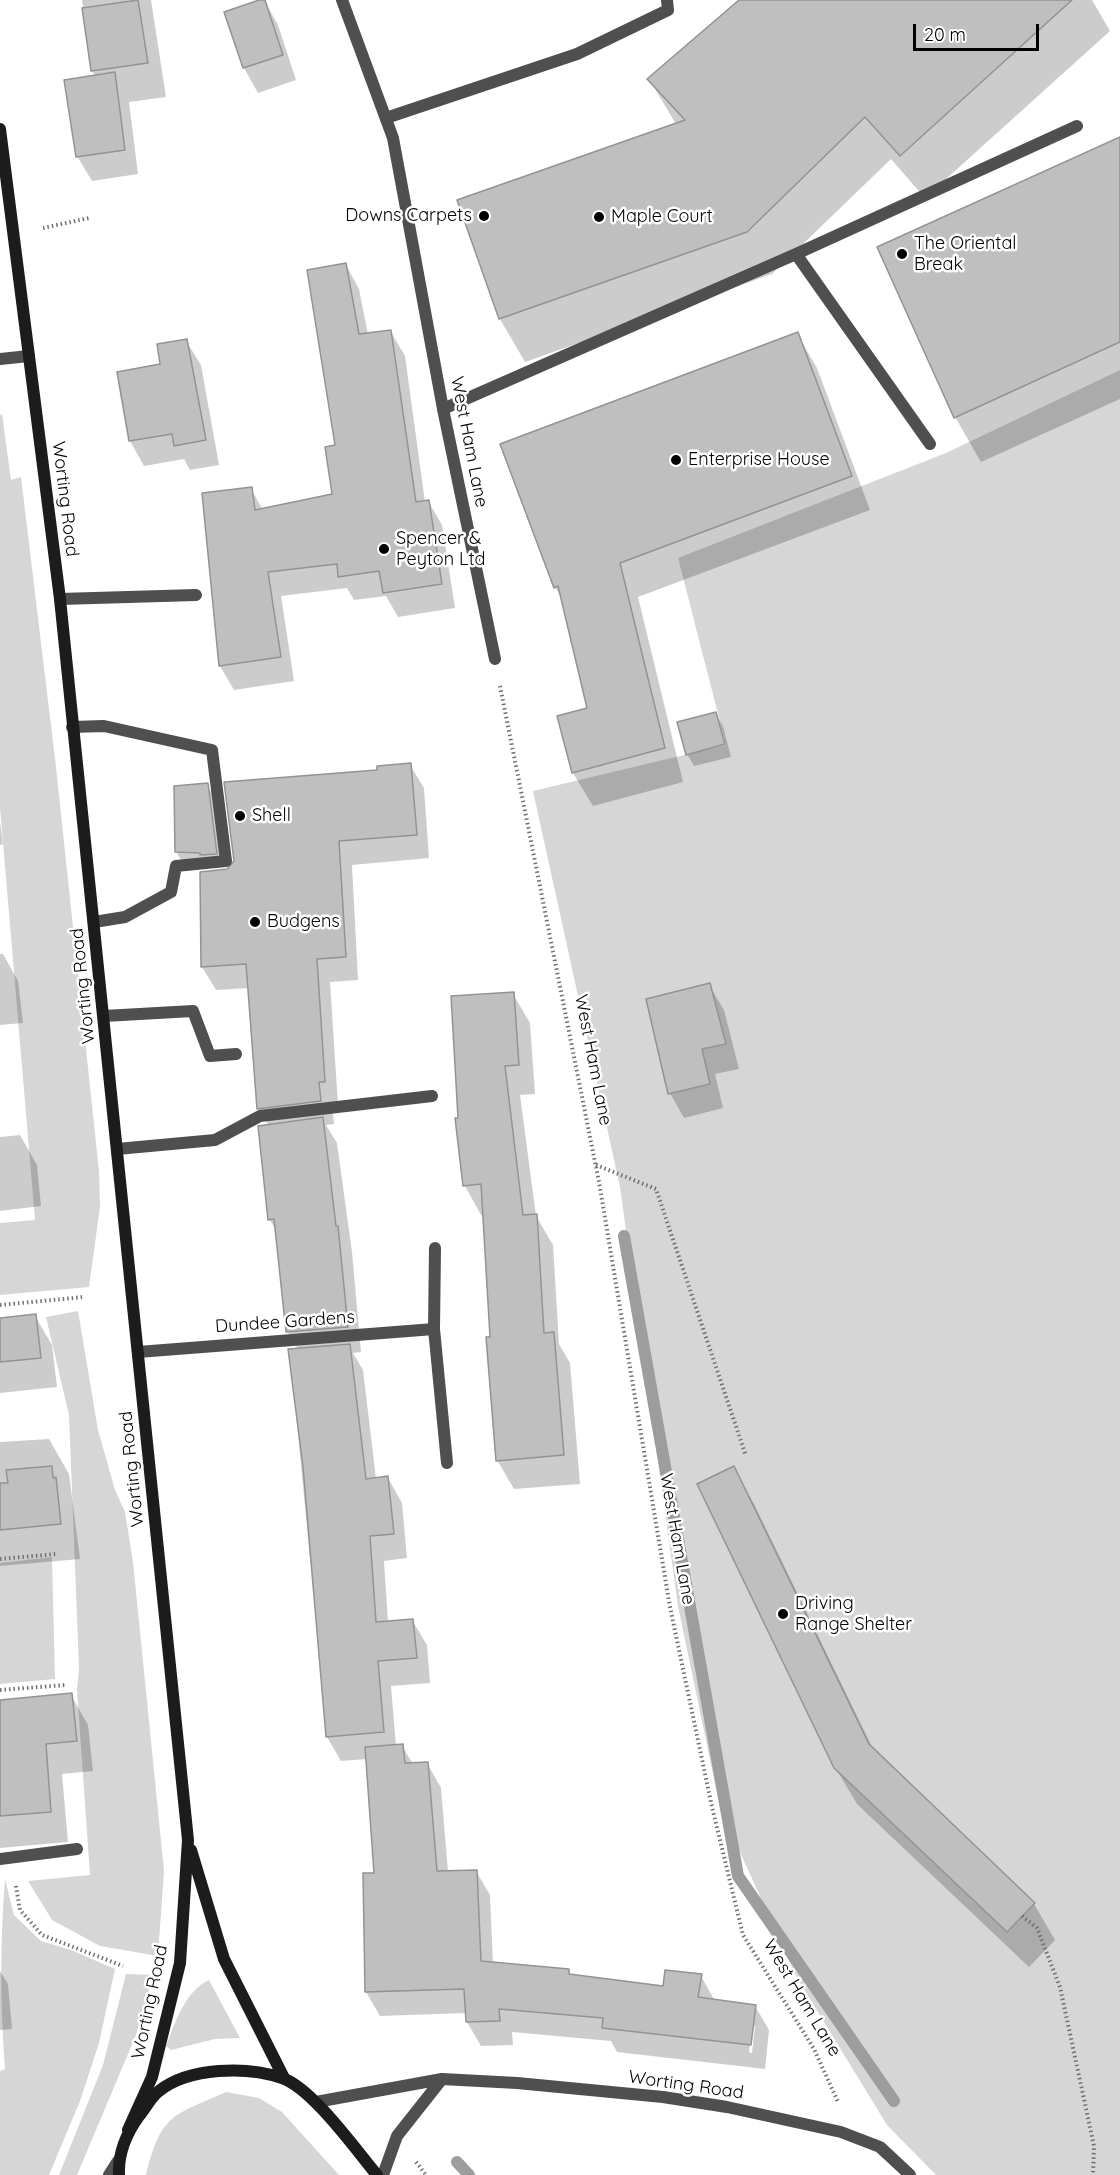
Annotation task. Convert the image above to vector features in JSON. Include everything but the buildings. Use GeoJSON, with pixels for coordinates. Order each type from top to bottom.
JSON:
{"type":"FeatureCollection","features":[{"type":"Feature","properties":{"kind":"main road","name":"Worting Road"},"geometry":{"type":"LineString","coordinates":[[0,129],[60,599],[188,1840],[180,1963],[152,2077],[128,2130]]}},
{"type":"Feature","properties":{"kind":"main road","name":"Worting Road"},"geometry":{"type":"LineString","coordinates":[[188,1840],[224,1959],[284,2078]]}},
{"type":"Feature","properties":{"kind":"main road"},"geometry":{"type":"LineString","coordinates":[[119,2175],[118,2161],[128,2130],[159,2091],[190,2076],[229,2069],[284,2078],[316,2102],[377,2175]]}},
{"type":"Feature","properties":{"kind":"street","name":"West Ham Lane"},"geometry":{"type":"LineString","coordinates":[[342,0],[393,138],[443,409],[495,659]]}},
{"type":"Feature","properties":{"kind":"street"},"geometry":{"type":"LineString","coordinates":[[386,118],[577,54],[668,10],[667,0]]}},
{"type":"Feature","properties":{"kind":"street"},"geometry":{"type":"LineString","coordinates":[[443,409],[796,254],[1077,126]]}},
{"type":"Feature","properties":{"kind":"street"},"geometry":{"type":"LineString","coordinates":[[796,254],[930,444]]}},
{"type":"Feature","properties":{"kind":"street"},"geometry":{"type":"LineString","coordinates":[[0,359],[28,356]]}},
{"type":"Feature","properties":{"kind":"street"},"geometry":{"type":"LineString","coordinates":[[60,599],[196,595]]}},
{"type":"Feature","properties":{"kind":"street"},"geometry":{"type":"LineString","coordinates":[[72,727],[104,726],[212,750],[226,861],[176,866],[171,892],[125,917],[94,922]]}},
{"type":"Feature","properties":{"kind":"street"},"geometry":{"type":"LineString","coordinates":[[104,1016],[193,1011],[210,1056],[236,1054]]}},
{"type":"Feature","properties":{"kind":"street"},"geometry":{"type":"LineString","coordinates":[[117,1149],[215,1140],[260,1116],[432,1096]]}},
{"type":"Feature","properties":{"kind":"street"},"geometry":{"type":"LineString","coordinates":[[435,1248],[434,1329],[447,1463]]}},
{"type":"Feature","properties":{"kind":"street","name":"Dundee Gardens"},"geometry":{"type":"LineString","coordinates":[[138,1352],[434,1329]]}},
{"type":"Feature","properties":{"kind":"street"},"geometry":{"type":"LineString","coordinates":[[6,1859],[76,1849]]}},
{"type":"Feature","properties":{"kind":"street"},"geometry":{"type":"LineString","coordinates":[[383,2175],[397,2136],[442,2079]]}},
{"type":"Feature","properties":{"kind":"street","name":"Worting Road"},"geometry":{"type":"LineString","coordinates":[[316,2102],[442,2079],[517,2083],[663,2097],[727,2107],[850,2136],[880,2146],[910,2175]]}},
{"type":"Feature","properties":{"kind":"street"},"geometry":{"type":"LineString","coordinates":[[109,2175],[118,2161]]}},
{"type":"Feature","properties":{"kind":"path"},"geometry":{"type":"LineString","coordinates":[[43,228],[89,218]]}},
{"type":"Feature","properties":{"kind":"path","name":"West Ham Lane"},"geometry":{"type":"LineString","coordinates":[[495,659],[599,1182],[670,1607],[712,1807],[743,1935],[814,2049],[842,2111]]}},
{"type":"Feature","properties":{"kind":"path"},"geometry":{"type":"LineString","coordinates":[[595,1165],[656,1189],[746,1456]]}},
{"type":"Feature","properties":{"kind":"path"},"geometry":{"type":"LineString","coordinates":[[0,1305],[84,1297]]}},
{"type":"Feature","properties":{"kind":"path"},"geometry":{"type":"LineString","coordinates":[[0,1559],[56,1554]]}},
{"type":"Feature","properties":{"kind":"path"},"geometry":{"type":"LineString","coordinates":[[0,1690],[65,1685]]}},
{"type":"Feature","properties":{"kind":"path"},"geometry":{"type":"LineString","coordinates":[[6,1859],[20,1910],[42,1935],[123,1966]]}},
{"type":"Feature","properties":{"kind":"path"},"geometry":{"type":"LineString","coordinates":[[1022,1916],[1038,1928],[1060,1987],[1094,2146],[1093,2175]]}},
{"type":"Feature","properties":{"kind":"shaded area"},"geometry":{"type":"Polygon","coordinates":[[[1120,370],[1120,2175],[936,2175],[887,2125],[797,1978],[720,1808],[678,1606],[620,1187],[533,791],[726,745],[678,558],[946,453],[1120,370]]]}},
{"type":"Feature","properties":{"kind":"shaded area"},"geometry":{"type":"Polygon","coordinates":[[[2,414],[11,480],[21,477],[56,767],[99,1171],[100,1207],[89,1287],[0,1295],[0,1223],[35,1220],[0,807],[0,415],[2,414]]]}},
{"type":"Feature","properties":{"kind":"shaded area"},"geometry":{"type":"Polygon","coordinates":[[[78,1311],[98,1430],[115,1490],[125,1512],[133,1562],[164,1871],[158,1956],[100,1946],[52,1920],[28,1881],[90,1875],[77,1690],[79,1668],[69,1415],[46,1317],[78,1311]]]}},
{"type":"Feature","properties":{"kind":"shaded area"},"geometry":{"type":"Polygon","coordinates":[[[52,1557],[55,1679],[0,1684],[0,1563],[52,1557]]]}},
{"type":"Feature","properties":{"kind":"shaded area"},"geometry":{"type":"Polygon","coordinates":[[[5,1879],[14,1915],[41,1941],[71,1950],[115,1969],[99,2043],[80,2101],[49,2175],[0,2175],[0,2071],[5,2069],[1,1974],[5,1879]]]}},
{"type":"Feature","properties":{"kind":"shaded area"},"geometry":{"type":"Polygon","coordinates":[[[126,1974],[153,1975],[136,2035],[77,2175],[59,2175],[103,2065],[126,1974]]]}},
{"type":"Feature","properties":{"kind":"shaded area"},"geometry":{"type":"Polygon","coordinates":[[[209,1980],[240,2038],[215,2039],[171,2050],[166,2046],[182,2008],[193,1992],[209,1980]]]}},
{"type":"Feature","properties":{"kind":"shaded area"},"geometry":{"type":"Polygon","coordinates":[[[226,2092],[259,2098],[282,2112],[339,2175],[146,2175],[157,2140],[171,2120],[226,2092]]]}},
{"type":"Feature","properties":{"kind":"waterway"},"geometry":{"type":"LineString","coordinates":[[624,1236],[738,1876],[894,2101]]}},
{"type":"Feature","properties":{"kind":"waterway"},"geometry":{"type":"LineString","coordinates":[[457,2162],[469,2175]]}},
{"type":"Feature","properties":{"kind":"place","name":"Downs Carpets"},"geometry":{"type":"Point","coordinates":[484,216]}},
{"type":"Feature","properties":{"kind":"place","name":"Maple Court"},"geometry":{"type":"Point","coordinates":[599,217]}},
{"type":"Feature","properties":{"kind":"place","name":"The Oriental Break"},"geometry":{"type":"Point","coordinates":[902,254]}},
{"type":"Feature","properties":{"kind":"place","name":"Enterprise House"},"geometry":{"type":"Point","coordinates":[676,460]}},
{"type":"Feature","properties":{"kind":"place","name":"Spencer & Peyton Ltd"},"geometry":{"type":"Point","coordinates":[384,549]}},
{"type":"Feature","properties":{"kind":"place","name":"Shell"},"geometry":{"type":"Point","coordinates":[240,816]}},
{"type":"Feature","properties":{"kind":"place","name":"Budgens"},"geometry":{"type":"Point","coordinates":[255,922]}},
{"type":"Feature","properties":{"kind":"place","name":"Driving Range Shelter"},"geometry":{"type":"Point","coordinates":[783,1614]}}]}
